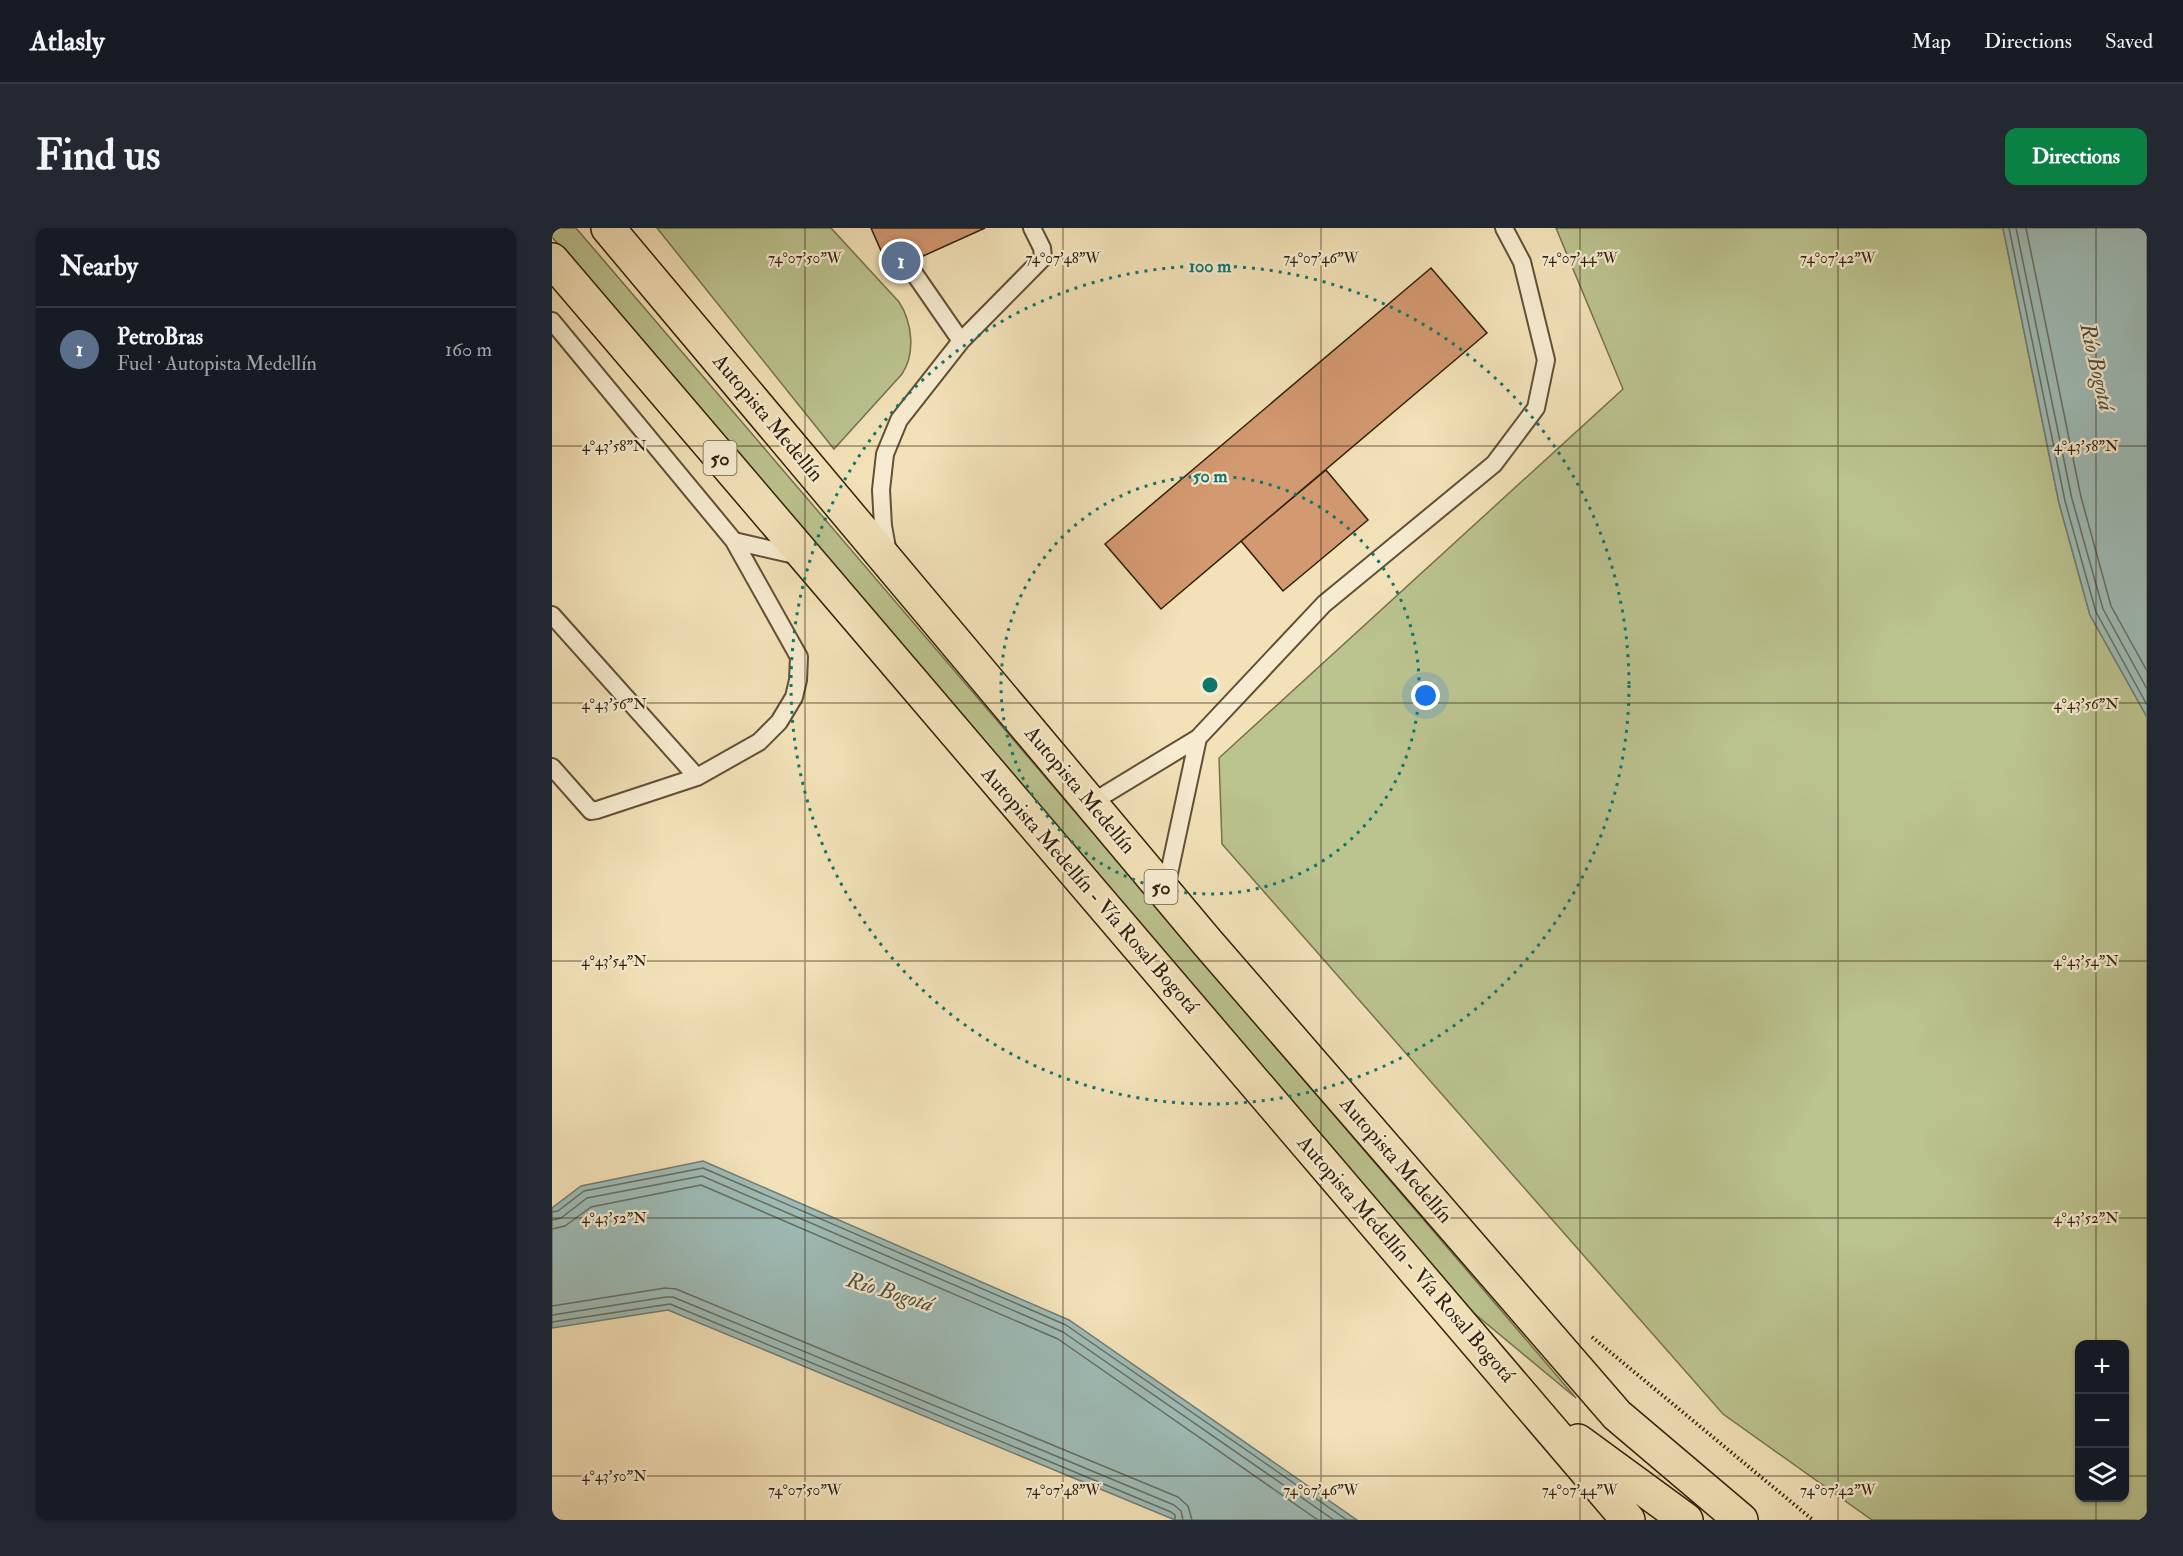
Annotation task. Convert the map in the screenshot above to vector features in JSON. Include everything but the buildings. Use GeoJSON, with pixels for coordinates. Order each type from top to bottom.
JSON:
{"type":"FeatureCollection","features":[{"type":"Feature","properties":{"kind":"highway","name":"Autopista Medellín"},"geometry":{"type":"LineString","coordinates":[[608,228],[1165,892],[1617,1415],[1742,1520]]}},
{"type":"Feature","properties":{"kind":"highway","name":"Autopista Medellín - Vía Rosal Bogotá"},"geometry":{"type":"LineString","coordinates":[[552,260],[804,558],[1628,1520]]}},
{"type":"Feature","properties":{"kind":"highway"},"geometry":{"type":"LineString","coordinates":[[1533,1408],[1686,1520]]}},
{"type":"Feature","properties":{"kind":"lane"},"geometry":{"type":"LineString","coordinates":[[889,562],[883,526],[881,490],[885,454],[899,420],[961,341],[1043,258],[1042,248],[1032,228]]}},
{"type":"Feature","properties":{"kind":"lane"},"geometry":{"type":"LineString","coordinates":[[1091,803],[1198,738],[1324,604],[1494,464],[1536,408],[1546,360],[1522,262],[1504,228]]}},
{"type":"Feature","properties":{"kind":"lane"},"geometry":{"type":"LineString","coordinates":[[908,263],[961,341]]}},
{"type":"Feature","properties":{"kind":"lane"},"geometry":{"type":"LineString","coordinates":[[552,321],[734,541],[799,657],[798,680],[794,697],[779,722],[759,742],[697,777],[591,811],[552,767]]}},
{"type":"Feature","properties":{"kind":"lane"},"geometry":{"type":"LineString","coordinates":[[734,541],[804,558]]}},
{"type":"Feature","properties":{"kind":"lane"},"geometry":{"type":"LineString","coordinates":[[552,615],[697,777]]}},
{"type":"Feature","properties":{"kind":"lane"},"geometry":{"type":"LineString","coordinates":[[1165,892],[1198,738]]}},
{"type":"Feature","properties":{"kind":"path"},"geometry":{"type":"LineString","coordinates":[[1586,1331],[1814,1520]]}},
{"type":"Feature","properties":{"kind":"green space"},"geometry":{"type":"Polygon","coordinates":[[[552,228],[576,228],[1576,1398],[1469,1309],[552,237],[552,228]]]}},
{"type":"Feature","properties":{"kind":"green space"},"geometry":{"type":"Polygon","coordinates":[[[657,228],[831,228],[899,302],[903,310],[909,328],[911,347],[902,374],[834,449],[657,228]]]}},
{"type":"Feature","properties":{"kind":"green space"},"geometry":{"type":"Polygon","coordinates":[[[1556,228],[2003,228],[2059,503],[2090,615],[2147,717],[2147,1520],[1872,1520],[1723,1414],[1222,844],[1219,758],[1623,389],[1556,228]]]}},
{"type":"Feature","properties":{"kind":"water","name":"Río Bogotá"},"geometry":{"type":"Polygon","coordinates":[[[2003,228],[2147,228],[2147,717],[2090,615],[2059,503],[2003,228]]]}},
{"type":"Feature","properties":{"kind":"water","name":"Río Bogotá"},"geometry":{"type":"Polygon","coordinates":[[[703,1161],[1069,1320],[1357,1520],[1175,1520],[668,1310],[552,1328],[552,1208],[581,1186],[703,1161]]]}},
{"type":"Feature","properties":{"kind":"place","name":"PetroBras"},"geometry":{"type":"Point","coordinates":[901,261]}}]}
